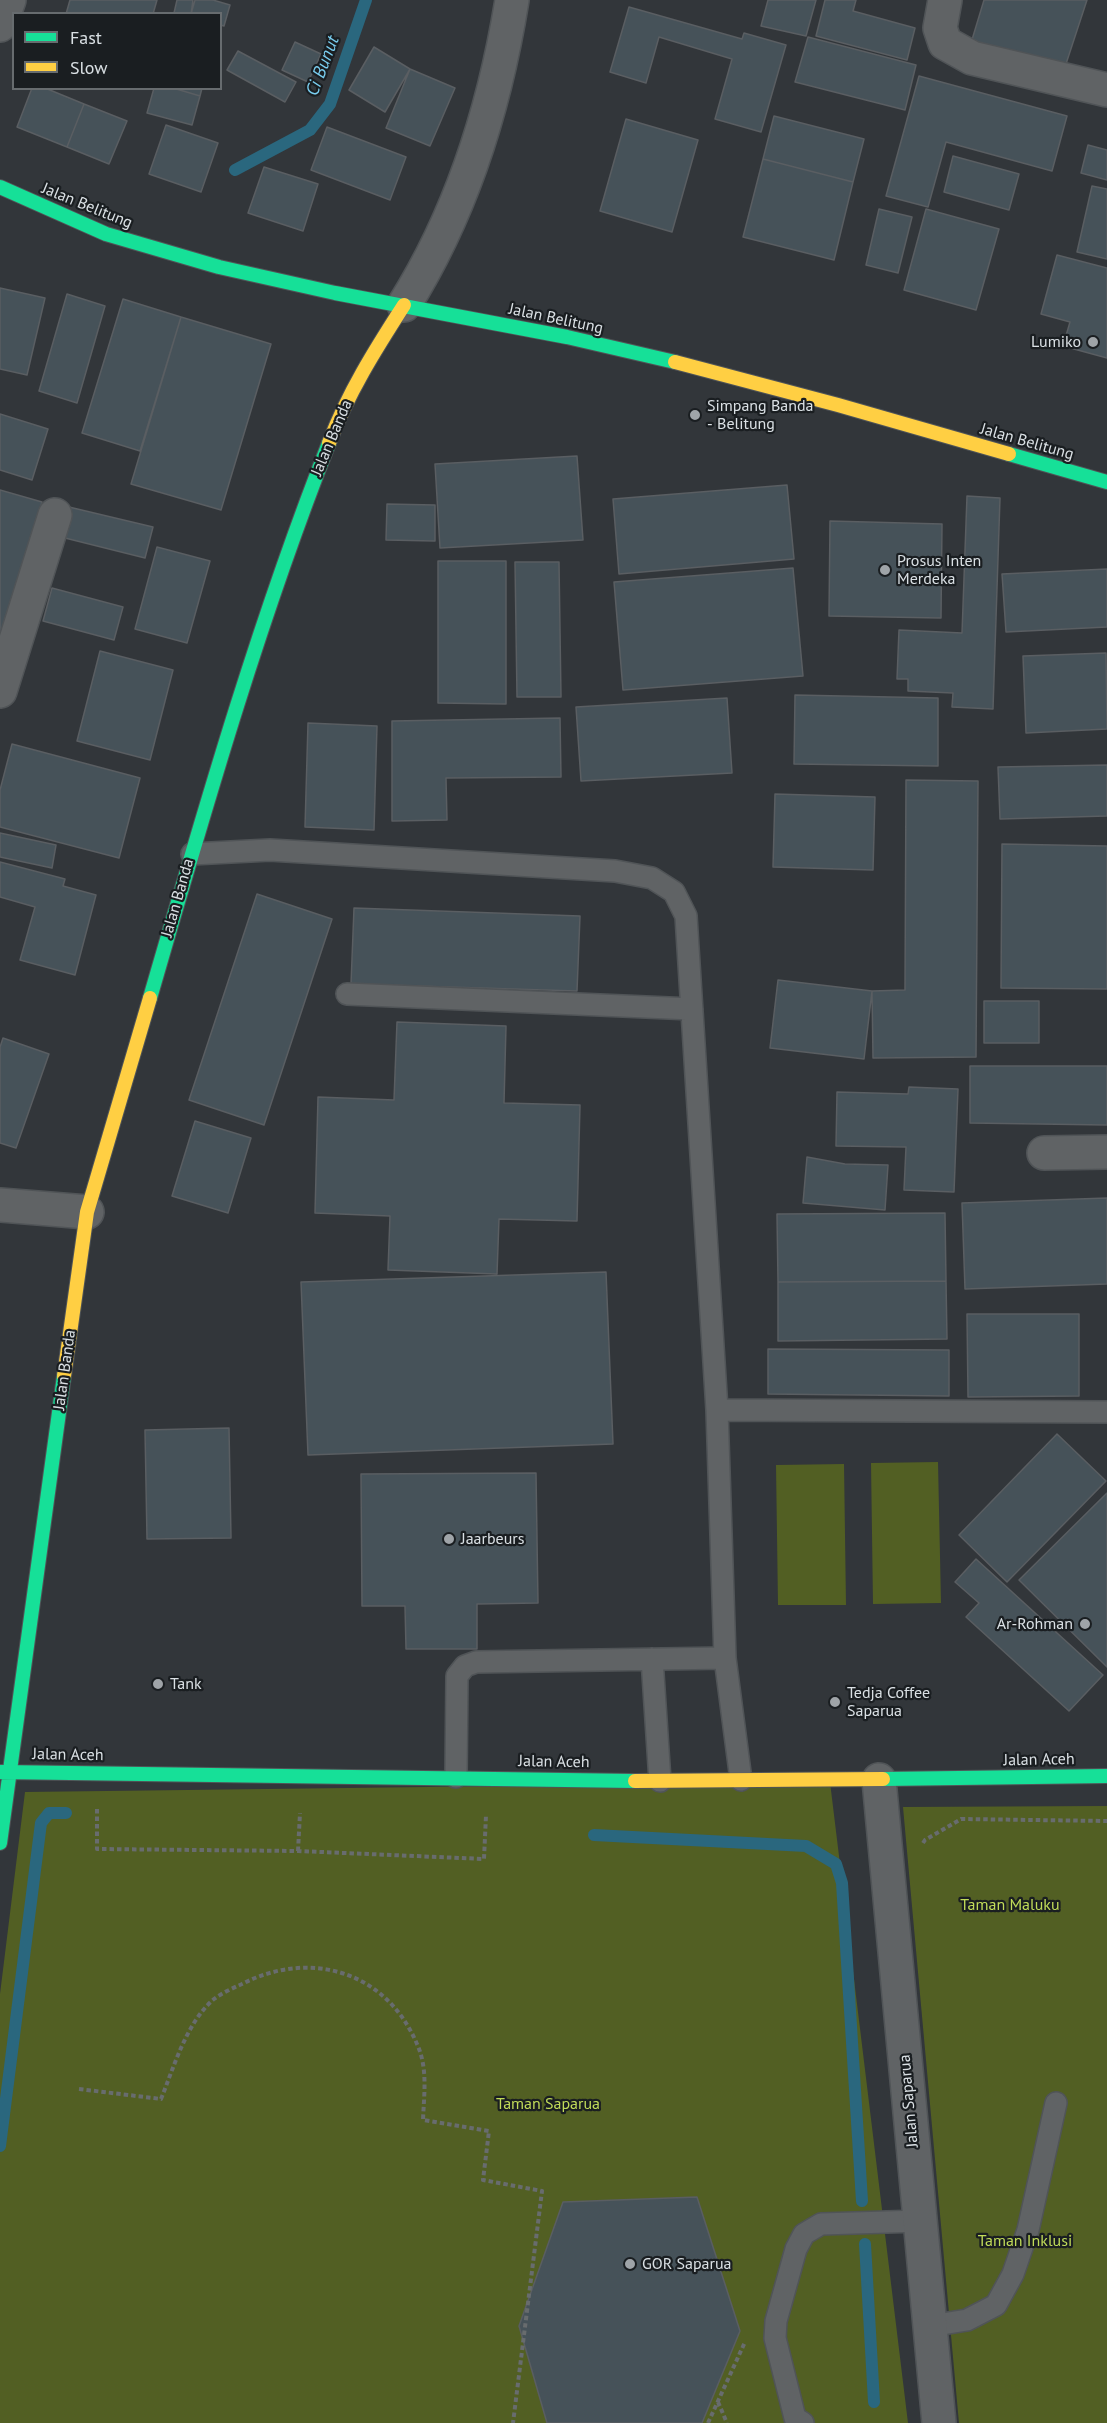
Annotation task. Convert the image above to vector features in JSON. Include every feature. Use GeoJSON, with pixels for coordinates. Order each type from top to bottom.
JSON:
{"type":"FeatureCollection","features":[{"type":"Feature","properties":{"kind":"street"},"geometry":{"type":"LineString","coordinates":[[0,6],[7,0]]}},
{"type":"Feature","properties":{"kind":"street"},"geometry":{"type":"LineString","coordinates":[[0,26],[7,0]]}},
{"type":"Feature","properties":{"kind":"street","name":"Jalan Banda"},"geometry":{"type":"LineString","coordinates":[[0,1843],[4,1772],[87,1212],[192,854],[291,539],[342,409],[365,366],[424,274],[458,201],[497,73],[512,0]]}},
{"type":"Feature","properties":{"kind":"street"},"geometry":{"type":"LineString","coordinates":[[945,0],[940,28],[945,43],[972,58],[1107,90]]}},
{"type":"Feature","properties":{"kind":"street","name":"Jalan Belitung"},"geometry":{"type":"LineString","coordinates":[[0,187],[104,233],[192,260],[301,286],[567,338],[706,369],[1107,482]]}},
{"type":"Feature","properties":{"kind":"street"},"geometry":{"type":"LineString","coordinates":[[0,691],[55,515]]}},
{"type":"Feature","properties":{"kind":"street"},"geometry":{"type":"LineString","coordinates":[[1044,1153],[1107,1152]]}},
{"type":"Feature","properties":{"kind":"street"},"geometry":{"type":"LineString","coordinates":[[0,1205],[87,1212]]}},
{"type":"Feature","properties":{"kind":"street","name":"Jalan Aceh"},"geometry":{"type":"LineString","coordinates":[[4,1772],[660,1780],[879,1780],[1107,1776]]}},
{"type":"Feature","properties":{"kind":"street","name":"Jalan Saparua"},"geometry":{"type":"LineString","coordinates":[[879,1780],[939,2423]]}},
{"type":"Feature","properties":{"kind":"lane"},"geometry":{"type":"LineString","coordinates":[[192,854],[270,850],[615,871],[652,878],[674,892],[686,916],[717,1410],[725,1658],[741,1780]]}},
{"type":"Feature","properties":{"kind":"lane"},"geometry":{"type":"LineString","coordinates":[[347,994],[692,1009]]}},
{"type":"Feature","properties":{"kind":"lane"},"geometry":{"type":"LineString","coordinates":[[717,1410],[1107,1412]]}},
{"type":"Feature","properties":{"kind":"lane"},"geometry":{"type":"LineString","coordinates":[[456,1777],[457,1676],[465,1666],[476,1662],[725,1658]]}},
{"type":"Feature","properties":{"kind":"lane"},"geometry":{"type":"LineString","coordinates":[[652,1659],[660,1780]]}},
{"type":"Feature","properties":{"kind":"lane"},"geometry":{"type":"LineString","coordinates":[[930,2326],[967,2320],[996,2305],[1013,2274],[1028,2230],[1056,2103]]}},
{"type":"Feature","properties":{"kind":"lane"},"geometry":{"type":"LineString","coordinates":[[803,2423],[795,2418],[774,2338],[776,2321],[796,2249],[804,2234],[820,2224],[920,2220]]}},
{"type":"Feature","properties":{"kind":"path"},"geometry":{"type":"LineString","coordinates":[[96,1800],[97,1850],[298,1851],[484,1859],[486,1811]]}},
{"type":"Feature","properties":{"kind":"path"},"geometry":{"type":"LineString","coordinates":[[298,1851],[300,1806]]}},
{"type":"Feature","properties":{"kind":"path"},"geometry":{"type":"LineString","coordinates":[[922,1848],[925,1840],[961,1819],[1107,1821]]}},
{"type":"Feature","properties":{"kind":"path"},"geometry":{"type":"LineString","coordinates":[[79,2089],[161,2099],[195,2022],[214,1999],[261,1974],[293,1966],[334,1969],[369,1985],[393,2004],[408,2025],[418,2046],[425,2075],[423,2120],[489,2131],[483,2180],[542,2191],[513,2423]]}},
{"type":"Feature","properties":{"kind":"path"},"geometry":{"type":"LineString","coordinates":[[708,2423],[747,2340],[753,2337],[774,2338]]}},
{"type":"Feature","properties":{"kind":"path"},"geometry":{"type":"LineString","coordinates":[[718,2401],[727,2423]]}},
{"type":"Feature","properties":{"kind":"green space"},"geometry":{"type":"Polygon","coordinates":[[[938,1462],[941,1603],[873,1604],[871,1463],[938,1462]]]}},
{"type":"Feature","properties":{"kind":"green space"},"geometry":{"type":"Polygon","coordinates":[[[844,1464],[846,1605],[778,1605],[776,1465],[844,1464]]]}},
{"type":"Feature","properties":{"kind":"green space","name":"Taman Saparua"},"geometry":{"type":"Polygon","coordinates":[[[830,1782],[908,2423],[0,2423],[0,1994],[25,1792],[830,1782]]]}},
{"type":"Feature","properties":{"kind":"green space","name":"Taman Maluku"},"geometry":{"type":"Polygon","coordinates":[[[1107,1806],[1107,2423],[959,2423],[903,1807],[1107,1806]]]}},
{"type":"Feature","properties":{"kind":"building"},"geometry":{"type":"Polygon","coordinates":[[[70,0],[157,0],[154,12],[67,12],[70,0]]]}},
{"type":"Feature","properties":{"kind":"building"},"geometry":{"type":"Polygon","coordinates":[[[177,0],[193,0],[191,12],[174,12],[177,0]]]}},
{"type":"Feature","properties":{"kind":"building"},"geometry":{"type":"Polygon","coordinates":[[[195,0],[213,0],[230,5],[224,26],[222,26],[222,12],[192,12],[195,0]]]}},
{"type":"Feature","properties":{"kind":"building"},"geometry":{"type":"Polygon","coordinates":[[[768,0],[816,0],[806,36],[761,26],[768,0]]]}},
{"type":"Feature","properties":{"kind":"building"},"geometry":{"type":"Polygon","coordinates":[[[825,0],[856,0],[853,11],[915,28],[907,60],[816,36],[825,0]]]}},
{"type":"Feature","properties":{"kind":"building"},"geometry":{"type":"Polygon","coordinates":[[[984,0],[1087,0],[1063,73],[971,43],[984,0]]]}},
{"type":"Feature","properties":{"kind":"building"},"geometry":{"type":"Polygon","coordinates":[[[629,7],[742,39],[744,33],[786,45],[761,132],[715,119],[732,59],[659,37],[646,83],[610,72],[629,7]]]}},
{"type":"Feature","properties":{"kind":"building"},"geometry":{"type":"Polygon","coordinates":[[[808,37],[916,65],[905,110],[795,82],[808,37]]]}},
{"type":"Feature","properties":{"kind":"building"},"geometry":{"type":"Polygon","coordinates":[[[295,42],[321,54],[308,82],[282,70],[295,42]]]}},
{"type":"Feature","properties":{"kind":"building"},"geometry":{"type":"Polygon","coordinates":[[[374,47],[410,69],[385,112],[349,90],[374,47]]]}},
{"type":"Feature","properties":{"kind":"building"},"geometry":{"type":"Polygon","coordinates":[[[238,51],[296,82],[285,102],[227,70],[238,51]]]}},
{"type":"Feature","properties":{"kind":"building"},"geometry":{"type":"Polygon","coordinates":[[[410,69],[455,88],[430,146],[386,128],[410,69]]]}},
{"type":"Feature","properties":{"kind":"building"},"geometry":{"type":"Polygon","coordinates":[[[919,76],[1067,116],[1052,171],[946,142],[928,207],[886,196],[919,76]]]}},
{"type":"Feature","properties":{"kind":"building"},"geometry":{"type":"Polygon","coordinates":[[[31,90],[50,90],[84,104],[67,147],[17,127],[31,90]]]}},
{"type":"Feature","properties":{"kind":"building"},"geometry":{"type":"Polygon","coordinates":[[[153,90],[180,90],[200,96],[192,125],[147,113],[153,90]]]}},
{"type":"Feature","properties":{"kind":"building"},"geometry":{"type":"Polygon","coordinates":[[[180,90],[202,90],[200,96],[180,90]]]}},
{"type":"Feature","properties":{"kind":"building"},"geometry":{"type":"Polygon","coordinates":[[[84,104],[127,121],[109,164],[67,147],[84,104]]]}},
{"type":"Feature","properties":{"kind":"building"},"geometry":{"type":"Polygon","coordinates":[[[774,116],[864,139],[853,182],[763,159],[774,116]]]}},
{"type":"Feature","properties":{"kind":"building"},"geometry":{"type":"Polygon","coordinates":[[[626,119],[698,140],[672,232],[600,211],[626,119]]]}},
{"type":"Feature","properties":{"kind":"building"},"geometry":{"type":"Polygon","coordinates":[[[166,125],[218,143],[201,192],[149,174],[166,125]]]}},
{"type":"Feature","properties":{"kind":"building"},"geometry":{"type":"Polygon","coordinates":[[[327,127],[406,157],[390,200],[311,170],[327,127]]]}},
{"type":"Feature","properties":{"kind":"building"},"geometry":{"type":"Polygon","coordinates":[[[1088,145],[1107,150],[1107,180],[1081,173],[1088,145]]]}},
{"type":"Feature","properties":{"kind":"building"},"geometry":{"type":"Polygon","coordinates":[[[953,156],[1019,174],[1009,210],[944,192],[953,156]]]}},
{"type":"Feature","properties":{"kind":"building"},"geometry":{"type":"Polygon","coordinates":[[[763,159],[853,182],[834,260],[743,237],[763,159]]]}},
{"type":"Feature","properties":{"kind":"building"},"geometry":{"type":"Polygon","coordinates":[[[264,167],[318,184],[303,231],[248,213],[264,167]]]}},
{"type":"Feature","properties":{"kind":"building"},"geometry":{"type":"Polygon","coordinates":[[[1092,186],[1107,189],[1107,259],[1077,252],[1092,186]]]}},
{"type":"Feature","properties":{"kind":"building"},"geometry":{"type":"Polygon","coordinates":[[[879,209],[912,217],[898,273],[866,265],[879,209]]]}},
{"type":"Feature","properties":{"kind":"building"},"geometry":{"type":"Polygon","coordinates":[[[926,209],[999,229],[976,310],[904,290],[926,209]]]}},
{"type":"Feature","properties":{"kind":"building"},"geometry":{"type":"Polygon","coordinates":[[[1057,255],[1107,268],[1107,358],[1063,346],[1070,322],[1041,314],[1057,255]]]}},
{"type":"Feature","properties":{"kind":"building"},"geometry":{"type":"Polygon","coordinates":[[[0,288],[45,298],[27,375],[0,369],[0,288]]]}},
{"type":"Feature","properties":{"kind":"building"},"geometry":{"type":"Polygon","coordinates":[[[67,294],[105,306],[77,403],[39,391],[67,294]]]}},
{"type":"Feature","properties":{"kind":"building"},"geometry":{"type":"Polygon","coordinates":[[[123,299],[181,317],[140,451],[82,433],[123,299]]]}},
{"type":"Feature","properties":{"kind":"building"},"geometry":{"type":"Polygon","coordinates":[[[181,317],[271,344],[221,510],[131,484],[181,317]]]}},
{"type":"Feature","properties":{"kind":"building"},"geometry":{"type":"Polygon","coordinates":[[[0,414],[48,429],[32,480],[0,470],[0,414]]]}},
{"type":"Feature","properties":{"kind":"building"},"geometry":{"type":"Polygon","coordinates":[[[577,456],[583,540],[440,548],[435,464],[577,456]]]}},
{"type":"Feature","properties":{"kind":"building"},"geometry":{"type":"Polygon","coordinates":[[[787,485],[794,559],[619,574],[613,499],[787,485]]]}},
{"type":"Feature","properties":{"kind":"building"},"geometry":{"type":"Polygon","coordinates":[[[0,490],[42,502],[0,647],[0,490]]]}},
{"type":"Feature","properties":{"kind":"building"},"geometry":{"type":"Polygon","coordinates":[[[967,496],[1000,498],[993,709],[952,707],[953,693],[908,691],[908,679],[897,679],[899,630],[962,633],[967,496]]]}},
{"type":"Feature","properties":{"kind":"building"},"geometry":{"type":"Polygon","coordinates":[[[387,504],[435,505],[435,541],[386,540],[387,504]]]}},
{"type":"Feature","properties":{"kind":"building"},"geometry":{"type":"Polygon","coordinates":[[[69,507],[153,527],[145,558],[61,537],[69,507]]]}},
{"type":"Feature","properties":{"kind":"building","name":"Prosus Inten Merdeka"},"geometry":{"type":"Polygon","coordinates":[[[830,521],[942,524],[941,618],[829,616],[830,521]]]}},
{"type":"Feature","properties":{"kind":"building"},"geometry":{"type":"Polygon","coordinates":[[[157,547],[210,561],[187,643],[135,629],[157,547]]]}},
{"type":"Feature","properties":{"kind":"building"},"geometry":{"type":"Polygon","coordinates":[[[438,561],[506,561],[506,704],[438,703],[438,561]]]}},
{"type":"Feature","properties":{"kind":"building"},"geometry":{"type":"Polygon","coordinates":[[[515,562],[559,562],[561,697],[517,697],[515,562]]]}},
{"type":"Feature","properties":{"kind":"building"},"geometry":{"type":"Polygon","coordinates":[[[793,568],[803,676],[623,690],[614,582],[793,568]]]}},
{"type":"Feature","properties":{"kind":"building"},"geometry":{"type":"Polygon","coordinates":[[[1107,569],[1107,627],[1006,632],[1002,574],[1107,569]]]}},
{"type":"Feature","properties":{"kind":"building"},"geometry":{"type":"Polygon","coordinates":[[[52,588],[123,607],[114,640],[43,621],[52,588]]]}},
{"type":"Feature","properties":{"kind":"building"},"geometry":{"type":"Polygon","coordinates":[[[100,651],[173,670],[150,760],[77,741],[100,651]]]}},
{"type":"Feature","properties":{"kind":"building"},"geometry":{"type":"Polygon","coordinates":[[[1106,653],[1107,729],[1026,733],[1023,656],[1106,653]]]}},
{"type":"Feature","properties":{"kind":"building"},"geometry":{"type":"Polygon","coordinates":[[[795,695],[938,698],[938,766],[794,764],[795,695]]]}},
{"type":"Feature","properties":{"kind":"building"},"geometry":{"type":"Polygon","coordinates":[[[727,698],[732,773],[581,781],[576,707],[727,698]]]}},
{"type":"Feature","properties":{"kind":"building"},"geometry":{"type":"Polygon","coordinates":[[[560,718],[561,777],[446,778],[447,820],[392,821],[392,721],[560,718]]]}},
{"type":"Feature","properties":{"kind":"building"},"geometry":{"type":"Polygon","coordinates":[[[308,723],[377,726],[374,830],[305,827],[308,723]]]}},
{"type":"Feature","properties":{"kind":"building"},"geometry":{"type":"Polygon","coordinates":[[[12,744],[140,778],[119,858],[0,827],[0,790],[12,744]]]}},
{"type":"Feature","properties":{"kind":"building"},"geometry":{"type":"Polygon","coordinates":[[[1107,765],[1107,816],[1000,819],[998,767],[1107,765]]]}},
{"type":"Feature","properties":{"kind":"building"},"geometry":{"type":"Polygon","coordinates":[[[906,780],[978,781],[976,1057],[873,1058],[872,991],[905,990],[906,780]]]}},
{"type":"Feature","properties":{"kind":"building"},"geometry":{"type":"Polygon","coordinates":[[[775,794],[875,797],[873,870],[773,867],[775,794]]]}},
{"type":"Feature","properties":{"kind":"building"},"geometry":{"type":"Polygon","coordinates":[[[0,833],[56,845],[52,868],[0,857],[0,833]]]}},
{"type":"Feature","properties":{"kind":"building"},"geometry":{"type":"Polygon","coordinates":[[[1002,844],[1107,846],[1107,989],[1001,988],[1002,844]]]}},
{"type":"Feature","properties":{"kind":"building"},"geometry":{"type":"Polygon","coordinates":[[[0,862],[65,879],[63,886],[96,895],[75,975],[20,960],[35,907],[0,897],[0,862]]]}},
{"type":"Feature","properties":{"kind":"building"},"geometry":{"type":"Polygon","coordinates":[[[257,894],[332,919],[264,1125],[189,1100],[257,894]]]}},
{"type":"Feature","properties":{"kind":"building"},"geometry":{"type":"Polygon","coordinates":[[[354,908],[580,916],[577,991],[351,984],[354,908]]]}},
{"type":"Feature","properties":{"kind":"building"},"geometry":{"type":"Polygon","coordinates":[[[778,980],[872,991],[864,1059],[770,1048],[778,980]]]}},
{"type":"Feature","properties":{"kind":"building"},"geometry":{"type":"Polygon","coordinates":[[[984,1001],[1039,1001],[1039,1043],[984,1043],[984,1001]]]}},
{"type":"Feature","properties":{"kind":"building"},"geometry":{"type":"Polygon","coordinates":[[[397,1022],[506,1026],[504,1103],[580,1105],[577,1221],[499,1219],[497,1274],[388,1270],[390,1216],[315,1213],[318,1097],[394,1100],[397,1022]]]}},
{"type":"Feature","properties":{"kind":"building"},"geometry":{"type":"Polygon","coordinates":[[[3,1038],[49,1054],[16,1148],[0,1143],[0,1047],[3,1038]]]}},
{"type":"Feature","properties":{"kind":"building"},"geometry":{"type":"Polygon","coordinates":[[[970,1066],[1107,1066],[1107,1125],[970,1123],[970,1066]]]}},
{"type":"Feature","properties":{"kind":"building"},"geometry":{"type":"Polygon","coordinates":[[[909,1087],[958,1089],[954,1192],[904,1190],[906,1147],[836,1146],[837,1092],[908,1094],[909,1087]]]}},
{"type":"Feature","properties":{"kind":"building"},"geometry":{"type":"Polygon","coordinates":[[[195,1121],[251,1138],[228,1213],[172,1196],[195,1121]]]}},
{"type":"Feature","properties":{"kind":"building"},"geometry":{"type":"Polygon","coordinates":[[[807,1157],[845,1164],[888,1165],[885,1210],[803,1203],[807,1157]]]}},
{"type":"Feature","properties":{"kind":"building"},"geometry":{"type":"Polygon","coordinates":[[[1107,1198],[1107,1284],[965,1289],[962,1203],[1107,1198]]]}},
{"type":"Feature","properties":{"kind":"building"},"geometry":{"type":"Polygon","coordinates":[[[945,1213],[946,1281],[778,1282],[777,1214],[945,1213]]]}},
{"type":"Feature","properties":{"kind":"building"},"geometry":{"type":"Polygon","coordinates":[[[606,1272],[613,1444],[308,1455],[301,1282],[606,1272]]]}},
{"type":"Feature","properties":{"kind":"building"},"geometry":{"type":"Polygon","coordinates":[[[946,1281],[947,1339],[778,1341],[778,1282],[946,1281]]]}},
{"type":"Feature","properties":{"kind":"building"},"geometry":{"type":"Polygon","coordinates":[[[967,1314],[1079,1314],[1079,1396],[968,1397],[967,1314]]]}},
{"type":"Feature","properties":{"kind":"building"},"geometry":{"type":"Polygon","coordinates":[[[768,1349],[949,1350],[949,1396],[768,1394],[768,1349]]]}},
{"type":"Feature","properties":{"kind":"building"},"geometry":{"type":"Polygon","coordinates":[[[229,1428],[231,1538],[147,1539],[145,1430],[229,1428]]]}},
{"type":"Feature","properties":{"kind":"building"},"geometry":{"type":"Polygon","coordinates":[[[1057,1434],[1106,1481],[1007,1582],[959,1535],[1057,1434]]]}},
{"type":"Feature","properties":{"kind":"building","name":"Jaarbeurs"},"geometry":{"type":"Polygon","coordinates":[[[536,1473],[538,1603],[477,1604],[477,1649],[406,1649],[405,1606],[362,1606],[361,1474],[536,1473]]]}},
{"type":"Feature","properties":{"kind":"building","name":"Ar-Rohman"},"geometry":{"type":"Polygon","coordinates":[[[1107,1493],[1107,1667],[1019,1580],[1107,1493]]]}},
{"type":"Feature","properties":{"kind":"building"},"geometry":{"type":"Polygon","coordinates":[[[976,1559],[1103,1675],[1069,1711],[966,1617],[979,1603],[955,1582],[976,1559]]]}},
{"type":"Feature","properties":{"kind":"building","name":"GOR Saparua"},"geometry":{"type":"Polygon","coordinates":[[[697,2197],[740,2331],[702,2423],[547,2423],[519,2326],[563,2202],[697,2197]]]}},
{"type":"Feature","properties":{"kind":"waterway","name":"Ci Bunut"},"geometry":{"type":"LineString","coordinates":[[235,170],[310,130],[330,104],[366,0]]}},
{"type":"Feature","properties":{"kind":"waterway"},"geometry":{"type":"LineString","coordinates":[[0,2146],[41,1823],[49,1813],[66,1813]]}},
{"type":"Feature","properties":{"kind":"waterway"},"geometry":{"type":"LineString","coordinates":[[594,1835],[806,1846],[836,1864],[842,1883],[862,2201]]}},
{"type":"Feature","properties":{"kind":"waterway"},"geometry":{"type":"LineString","coordinates":[[865,2244],[874,2402]]}},
{"type":"Feature","properties":{"kind":"traffic: fast"},"geometry":{"type":"LineString","coordinates":[[0,187],[106,234],[219,267],[335,293],[567,337],[675,362]]}},
{"type":"Feature","properties":{"kind":"traffic: fast"},"geometry":{"type":"LineString","coordinates":[[150,998],[255,649],[329,443]]}},
{"type":"Feature","properties":{"kind":"traffic: fast"},"geometry":{"type":"LineString","coordinates":[[1009,454],[1107,482]]}},
{"type":"Feature","properties":{"kind":"traffic: fast"},"geometry":{"type":"LineString","coordinates":[[0,1843],[64,1376]]}},
{"type":"Feature","properties":{"kind":"traffic: fast"},"geometry":{"type":"LineString","coordinates":[[0,1772],[635,1781]]}},
{"type":"Feature","properties":{"kind":"traffic: fast"},"geometry":{"type":"LineString","coordinates":[[883,1779],[1107,1776]]}},
{"type":"Feature","properties":{"kind":"traffic: slow"},"geometry":{"type":"LineString","coordinates":[[329,443],[353,389],[404,305]]}},
{"type":"Feature","properties":{"kind":"traffic: slow"},"geometry":{"type":"LineString","coordinates":[[675,362],[838,405],[1009,454]]}},
{"type":"Feature","properties":{"kind":"traffic: slow"},"geometry":{"type":"LineString","coordinates":[[64,1376],[87,1212],[150,998]]}},
{"type":"Feature","properties":{"kind":"traffic: slow"},"geometry":{"type":"LineString","coordinates":[[635,1781],[883,1779]]}},
{"type":"Feature","properties":{"kind":"place","name":"Lumiko"},"geometry":{"type":"Point","coordinates":[1093,342]}},
{"type":"Feature","properties":{"kind":"place","name":"Simpang Banda - Belitung"},"geometry":{"type":"Point","coordinates":[695,415]}},
{"type":"Feature","properties":{"kind":"place","name":"Prosus Inten Merdeka"},"geometry":{"type":"Point","coordinates":[885,570]}},
{"type":"Feature","properties":{"kind":"place","name":"Jaarbeurs"},"geometry":{"type":"Point","coordinates":[449,1539]}},
{"type":"Feature","properties":{"kind":"place","name":"Ar-Rohman"},"geometry":{"type":"Point","coordinates":[1085,1624]}},
{"type":"Feature","properties":{"kind":"place","name":"Tank"},"geometry":{"type":"Point","coordinates":[158,1684]}},
{"type":"Feature","properties":{"kind":"place","name":"Tedja Coffee Saparua"},"geometry":{"type":"Point","coordinates":[835,1702]}},
{"type":"Feature","properties":{"kind":"place","name":"GOR Saparua"},"geometry":{"type":"Point","coordinates":[630,2264]}},
{"type":"Feature","properties":{"kind":"park label","name":"Taman Inklusi"},"geometry":{"type":"Point","coordinates":[1025,2241]}}]}
